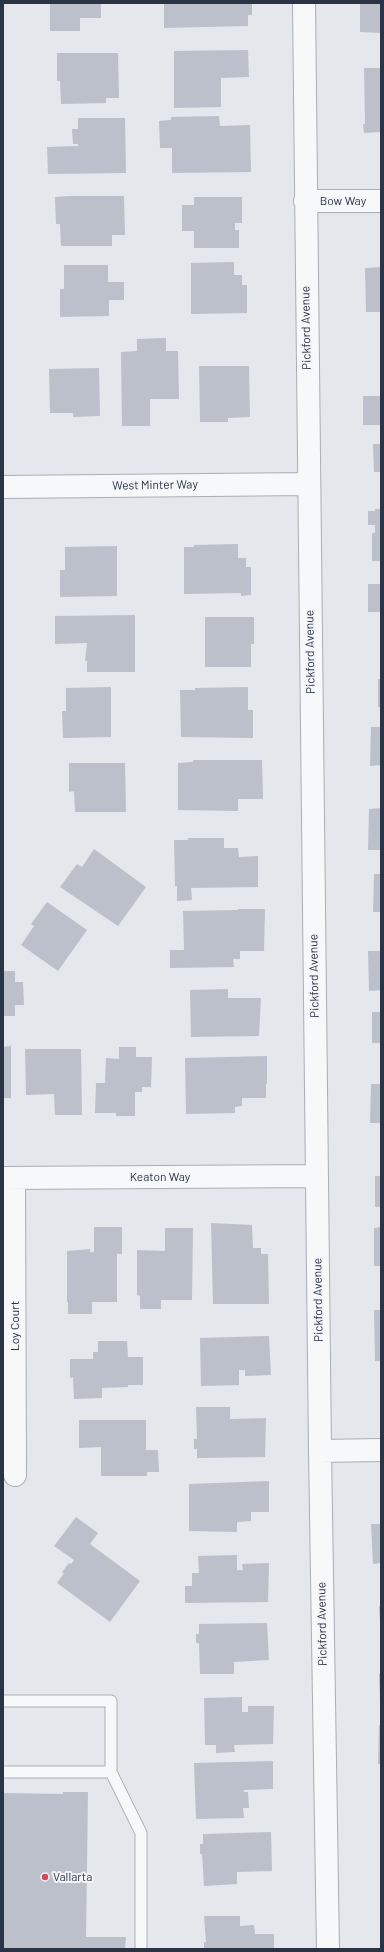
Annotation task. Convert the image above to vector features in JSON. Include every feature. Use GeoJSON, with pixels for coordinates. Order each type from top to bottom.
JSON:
{"type":"FeatureCollection","features":[{"type":"Feature","properties":{"kind":"street","name":"Pickford Avenue"},"geometry":{"type":"LineString","coordinates":[[304,3],[308,484],[320,1451],[328,1949]]}},
{"type":"Feature","properties":{"kind":"street","name":"Bow Way"},"geometry":{"type":"LineString","coordinates":[[305,201],[381,201]]}},
{"type":"Feature","properties":{"kind":"street","name":"West Minter Way"},"geometry":{"type":"LineString","coordinates":[[3,487],[308,484]]}},
{"type":"Feature","properties":{"kind":"street","name":"Keaton Way"},"geometry":{"type":"LineString","coordinates":[[8,1178],[317,1176]]}},
{"type":"Feature","properties":{"kind":"street","name":"Loy Court"},"geometry":{"type":"LineString","coordinates":[[8,1178],[15,1475]]}},
{"type":"Feature","properties":{"kind":"street"},"geometry":{"type":"LineString","coordinates":[[320,1451],[381,1450]]}},
{"type":"Feature","properties":{"kind":"lane"},"geometry":{"type":"LineString","coordinates":[[3,1701],[111,1701],[111,1772],[141,1833],[141,1949]]}},
{"type":"Feature","properties":{"kind":"lane"},"geometry":{"type":"LineString","coordinates":[[3,1772],[111,1772]]}},
{"type":"Feature","properties":{"kind":"building"},"geometry":{"type":"Polygon","coordinates":[[[50,3],[101,3],[101,18],[80,18],[80,31],[50,31],[50,3]]]}},
{"type":"Feature","properties":{"kind":"building"},"geometry":{"type":"Polygon","coordinates":[[[164,3],[252,3],[252,15],[248,15],[248,26],[164,28],[164,3]]]}},
{"type":"Feature","properties":{"kind":"building"},"geometry":{"type":"Polygon","coordinates":[[[360,3],[381,3],[381,33],[360,32],[360,3]]]}},
{"type":"Feature","properties":{"kind":"building"},"geometry":{"type":"Polygon","coordinates":[[[248,50],[249,77],[221,78],[221,107],[174,108],[174,51],[248,50]]]}},
{"type":"Feature","properties":{"kind":"building"},"geometry":{"type":"Polygon","coordinates":[[[57,53],[118,53],[119,98],[106,98],[106,103],[61,104],[60,81],[57,81],[57,53]]]}},
{"type":"Feature","properties":{"kind":"building"},"geometry":{"type":"Polygon","coordinates":[[[364,68],[381,68],[381,132],[364,133],[364,68]]]}},
{"type":"Feature","properties":{"kind":"building"},"geometry":{"type":"Polygon","coordinates":[[[219,116],[220,126],[250,125],[251,172],[172,173],[172,148],[160,148],[159,121],[171,120],[171,117],[219,116]]]}},
{"type":"Feature","properties":{"kind":"building"},"geometry":{"type":"Polygon","coordinates":[[[78,118],[125,118],[126,173],[48,174],[47,147],[78,146],[78,144],[73,144],[72,129],[78,129],[78,118]]]}},
{"type":"Feature","properties":{"kind":"building"},"geometry":{"type":"Polygon","coordinates":[[[124,196],[125,235],[112,235],[112,246],[61,246],[60,224],[56,224],[55,197],[124,196]]]}},
{"type":"Feature","properties":{"kind":"building"},"geometry":{"type":"Polygon","coordinates":[[[194,197],[242,197],[242,223],[235,223],[235,230],[239,230],[239,248],[194,248],[194,231],[182,231],[182,205],[194,205],[194,197]]]}},
{"type":"Feature","properties":{"kind":"building"},"geometry":{"type":"Polygon","coordinates":[[[234,262],[234,275],[242,275],[242,285],[247,285],[247,313],[191,314],[191,263],[234,262]]]}},
{"type":"Feature","properties":{"kind":"building"},"geometry":{"type":"Polygon","coordinates":[[[64,265],[108,265],[108,282],[124,282],[124,300],[109,300],[109,316],[60,317],[60,289],[64,289],[64,265]]]}},
{"type":"Feature","properties":{"kind":"building"},"geometry":{"type":"Polygon","coordinates":[[[381,267],[381,312],[366,312],[365,268],[381,267]]]}},
{"type":"Feature","properties":{"kind":"building"},"geometry":{"type":"Polygon","coordinates":[[[166,338],[166,351],[178,351],[179,399],[150,399],[150,426],[122,426],[121,352],[137,351],[137,339],[166,338]]]}},
{"type":"Feature","properties":{"kind":"building"},"geometry":{"type":"Polygon","coordinates":[[[199,366],[249,366],[250,417],[228,418],[228,422],[200,422],[199,366]]]}},
{"type":"Feature","properties":{"kind":"building"},"geometry":{"type":"Polygon","coordinates":[[[99,368],[100,416],[73,417],[73,413],[50,413],[49,369],[99,368]]]}},
{"type":"Feature","properties":{"kind":"building"},"geometry":{"type":"Polygon","coordinates":[[[363,396],[381,396],[381,425],[363,425],[363,396]]]}},
{"type":"Feature","properties":{"kind":"building"},"geometry":{"type":"Polygon","coordinates":[[[373,444],[381,444],[381,472],[374,472],[373,444]]]}},
{"type":"Feature","properties":{"kind":"building"},"geometry":{"type":"Polygon","coordinates":[[[375,509],[381,509],[381,561],[372,561],[372,533],[375,533],[375,525],[368,525],[368,511],[375,511],[375,509]]]}},
{"type":"Feature","properties":{"kind":"building"},"geometry":{"type":"Polygon","coordinates":[[[238,544],[238,558],[246,558],[246,567],[251,567],[251,595],[241,596],[241,593],[184,594],[184,547],[194,547],[194,545],[238,544]]]}},
{"type":"Feature","properties":{"kind":"building"},"geometry":{"type":"Polygon","coordinates":[[[117,546],[117,596],[60,597],[60,570],[65,570],[65,547],[117,546]]]}},
{"type":"Feature","properties":{"kind":"building"},"geometry":{"type":"Polygon","coordinates":[[[368,584],[381,584],[381,612],[368,612],[368,584]]]}},
{"type":"Feature","properties":{"kind":"building"},"geometry":{"type":"Polygon","coordinates":[[[135,615],[135,672],[87,672],[87,661],[85,661],[87,643],[55,644],[55,616],[135,615]]]}},
{"type":"Feature","properties":{"kind":"building"},"geometry":{"type":"Polygon","coordinates":[[[205,617],[254,617],[254,644],[251,644],[251,667],[205,667],[205,617]]]}},
{"type":"Feature","properties":{"kind":"building"},"geometry":{"type":"Polygon","coordinates":[[[378,679],[381,679],[381,707],[378,707],[378,679]]]}},
{"type":"Feature","properties":{"kind":"building"},"geometry":{"type":"Polygon","coordinates":[[[111,687],[111,737],[63,738],[62,711],[66,711],[66,688],[111,687]]]}},
{"type":"Feature","properties":{"kind":"building"},"geometry":{"type":"Polygon","coordinates":[[[248,687],[248,710],[253,710],[253,738],[181,737],[180,690],[195,690],[195,688],[248,687]]]}},
{"type":"Feature","properties":{"kind":"building"},"geometry":{"type":"Polygon","coordinates":[[[371,727],[381,727],[381,765],[370,766],[371,727]]]}},
{"type":"Feature","properties":{"kind":"building"},"geometry":{"type":"Polygon","coordinates":[[[193,760],[262,760],[263,799],[238,799],[238,811],[178,810],[178,763],[193,762],[193,760]]]}},
{"type":"Feature","properties":{"kind":"building"},"geometry":{"type":"Polygon","coordinates":[[[69,763],[125,763],[126,812],[75,812],[74,791],[69,792],[69,763]]]}},
{"type":"Feature","properties":{"kind":"building"},"geometry":{"type":"Polygon","coordinates":[[[381,808],[381,850],[368,850],[369,809],[381,808]]]}},
{"type":"Feature","properties":{"kind":"building"},"geometry":{"type":"Polygon","coordinates":[[[188,838],[224,838],[224,848],[238,848],[239,857],[258,856],[258,887],[191,888],[192,900],[177,901],[177,886],[175,886],[174,840],[188,840],[188,838]]]}},
{"type":"Feature","properties":{"kind":"building"},"geometry":{"type":"Polygon","coordinates":[[[94,849],[146,887],[118,926],[60,887],[77,864],[82,867],[94,849]]]}},
{"type":"Feature","properties":{"kind":"building"},"geometry":{"type":"Polygon","coordinates":[[[374,874],[381,874],[381,912],[373,912],[374,874]]]}},
{"type":"Feature","properties":{"kind":"building"},"geometry":{"type":"Polygon","coordinates":[[[47,902],[87,930],[58,971],[21,945],[34,926],[31,924],[47,902]]]}},
{"type":"Feature","properties":{"kind":"building"},"geometry":{"type":"Polygon","coordinates":[[[265,909],[264,951],[240,951],[240,959],[233,959],[234,967],[170,968],[170,950],[184,950],[183,911],[265,909]]]}},
{"type":"Feature","properties":{"kind":"building"},"geometry":{"type":"Polygon","coordinates":[[[368,951],[381,951],[381,990],[369,991],[368,951]]]}},
{"type":"Feature","properties":{"kind":"building"},"geometry":{"type":"Polygon","coordinates":[[[3,971],[15,971],[15,982],[23,982],[24,1005],[15,1005],[15,1016],[3,1016],[3,971]]]}},
{"type":"Feature","properties":{"kind":"building"},"geometry":{"type":"Polygon","coordinates":[[[228,989],[228,998],[261,998],[259,1036],[191,1037],[190,990],[228,989]]]}},
{"type":"Feature","properties":{"kind":"building"},"geometry":{"type":"Polygon","coordinates":[[[372,1012],[381,1012],[381,1043],[372,1043],[372,1012]]]}},
{"type":"Feature","properties":{"kind":"building"},"geometry":{"type":"Polygon","coordinates":[[[11,1046],[11,1098],[3,1098],[3,1047],[11,1046]]]}},
{"type":"Feature","properties":{"kind":"building"},"geometry":{"type":"Polygon","coordinates":[[[119,1047],[136,1047],[136,1057],[152,1057],[151,1087],[142,1087],[142,1092],[135,1092],[135,1116],[116,1116],[116,1113],[95,1113],[96,1083],[105,1083],[106,1058],[119,1059],[119,1047]]]}},
{"type":"Feature","properties":{"kind":"building"},"geometry":{"type":"Polygon","coordinates":[[[25,1049],[81,1049],[82,1115],[55,1115],[54,1094],[26,1095],[25,1049]]]}},
{"type":"Feature","properties":{"kind":"building"},"geometry":{"type":"Polygon","coordinates":[[[267,1056],[266,1098],[242,1098],[242,1106],[235,1107],[235,1113],[186,1114],[185,1058],[267,1056]]]}},
{"type":"Feature","properties":{"kind":"building"},"geometry":{"type":"Polygon","coordinates":[[[371,1084],[381,1084],[381,1123],[370,1123],[371,1084]]]}},
{"type":"Feature","properties":{"kind":"building"},"geometry":{"type":"Polygon","coordinates":[[[375,1176],[381,1176],[381,1207],[375,1207],[375,1176]]]}},
{"type":"Feature","properties":{"kind":"building"},"geometry":{"type":"Polygon","coordinates":[[[211,1223],[252,1225],[253,1248],[261,1248],[261,1254],[268,1254],[269,1304],[213,1304],[211,1223]]]}},
{"type":"Feature","properties":{"kind":"building"},"geometry":{"type":"Polygon","coordinates":[[[94,1227],[122,1227],[122,1254],[117,1254],[117,1302],[92,1302],[92,1314],[68,1314],[67,1251],[90,1249],[90,1252],[94,1252],[94,1227]]]}},
{"type":"Feature","properties":{"kind":"building"},"geometry":{"type":"Polygon","coordinates":[[[381,1227],[381,1266],[374,1266],[374,1228],[381,1227]]]}},
{"type":"Feature","properties":{"kind":"building"},"geometry":{"type":"Polygon","coordinates":[[[165,1228],[193,1228],[192,1300],[161,1300],[161,1309],[140,1309],[140,1296],[137,1295],[137,1250],[165,1251],[165,1228]]]}},
{"type":"Feature","properties":{"kind":"building"},"geometry":{"type":"Polygon","coordinates":[[[374,1310],[381,1310],[381,1361],[375,1361],[374,1310]]]}},
{"type":"Feature","properties":{"kind":"building"},"geometry":{"type":"Polygon","coordinates":[[[269,1336],[271,1375],[245,1376],[245,1370],[239,1370],[239,1385],[201,1386],[200,1338],[269,1336]]]}},
{"type":"Feature","properties":{"kind":"building"},"geometry":{"type":"Polygon","coordinates":[[[98,1341],[127,1341],[128,1357],[143,1357],[143,1385],[102,1388],[102,1398],[74,1399],[73,1377],[70,1378],[70,1359],[93,1359],[93,1352],[98,1352],[98,1341]]]}},
{"type":"Feature","properties":{"kind":"building"},"geometry":{"type":"Polygon","coordinates":[[[196,1407],[230,1407],[230,1419],[266,1418],[265,1457],[197,1458],[197,1449],[194,1449],[194,1439],[197,1439],[196,1407]]]}},
{"type":"Feature","properties":{"kind":"building"},"geometry":{"type":"Polygon","coordinates":[[[79,1420],[146,1420],[146,1450],[158,1450],[159,1472],[147,1472],[147,1476],[101,1476],[101,1447],[79,1448],[79,1420]]]}},
{"type":"Feature","properties":{"kind":"building"},"geometry":{"type":"Polygon","coordinates":[[[269,1481],[269,1512],[251,1512],[251,1521],[237,1522],[237,1532],[189,1531],[189,1484],[269,1481]]]}},
{"type":"Feature","properties":{"kind":"building"},"geometry":{"type":"Polygon","coordinates":[[[76,1517],[98,1533],[90,1544],[140,1581],[110,1622],[57,1583],[64,1573],[62,1572],[69,1563],[71,1564],[74,1560],[54,1546],[76,1517]]]}},
{"type":"Feature","properties":{"kind":"building"},"geometry":{"type":"Polygon","coordinates":[[[371,1524],[381,1524],[381,1563],[373,1564],[371,1524]]]}},
{"type":"Feature","properties":{"kind":"building"},"geometry":{"type":"Polygon","coordinates":[[[237,1555],[237,1570],[243,1570],[242,1564],[269,1563],[268,1602],[185,1603],[185,1586],[192,1586],[192,1573],[199,1573],[198,1556],[237,1555]]]}},
{"type":"Feature","properties":{"kind":"building"},"geometry":{"type":"Polygon","coordinates":[[[379,1606],[381,1606],[381,1624],[380,1624],[379,1606]]]}},
{"type":"Feature","properties":{"kind":"building"},"geometry":{"type":"Polygon","coordinates":[[[267,1623],[269,1660],[234,1662],[234,1674],[200,1674],[199,1643],[196,1643],[196,1634],[199,1634],[199,1624],[267,1623]]]}},
{"type":"Feature","properties":{"kind":"building"},"geometry":{"type":"Polygon","coordinates":[[[379,1674],[381,1674],[381,1702],[380,1702],[379,1674]]]}},
{"type":"Feature","properties":{"kind":"building"},"geometry":{"type":"Polygon","coordinates":[[[242,1697],[242,1712],[248,1712],[248,1706],[274,1706],[273,1744],[234,1745],[235,1752],[216,1753],[216,1745],[205,1745],[204,1698],[242,1697]]]}},
{"type":"Feature","properties":{"kind":"building"},"geometry":{"type":"Polygon","coordinates":[[[379,1725],[381,1725],[381,1764],[378,1764],[379,1725]]]}},
{"type":"Feature","properties":{"kind":"building"},"geometry":{"type":"Polygon","coordinates":[[[273,1761],[273,1789],[244,1790],[244,1792],[248,1792],[249,1808],[243,1808],[244,1818],[196,1819],[194,1763],[273,1761]]]}},
{"type":"Feature","properties":{"kind":"building","name":"Vallarta"},"geometry":{"type":"Polygon","coordinates":[[[63,1792],[88,1792],[86,1937],[126,1937],[125,1949],[3,1949],[3,1793],[63,1794],[63,1792]]]}},
{"type":"Feature","properties":{"kind":"building"},"geometry":{"type":"Polygon","coordinates":[[[271,1832],[272,1871],[237,1872],[237,1884],[204,1886],[202,1854],[200,1854],[200,1844],[203,1844],[203,1834],[271,1832]]]}},
{"type":"Feature","properties":{"kind":"building"},"geometry":{"type":"Polygon","coordinates":[[[204,1916],[240,1916],[240,1926],[254,1925],[255,1934],[274,1934],[274,1949],[204,1949],[204,1942],[206,1942],[204,1916]]]}},
{"type":"Feature","properties":{"kind":"place","name":"Vallarta"},"geometry":{"type":"Point","coordinates":[45,1877]}}]}
